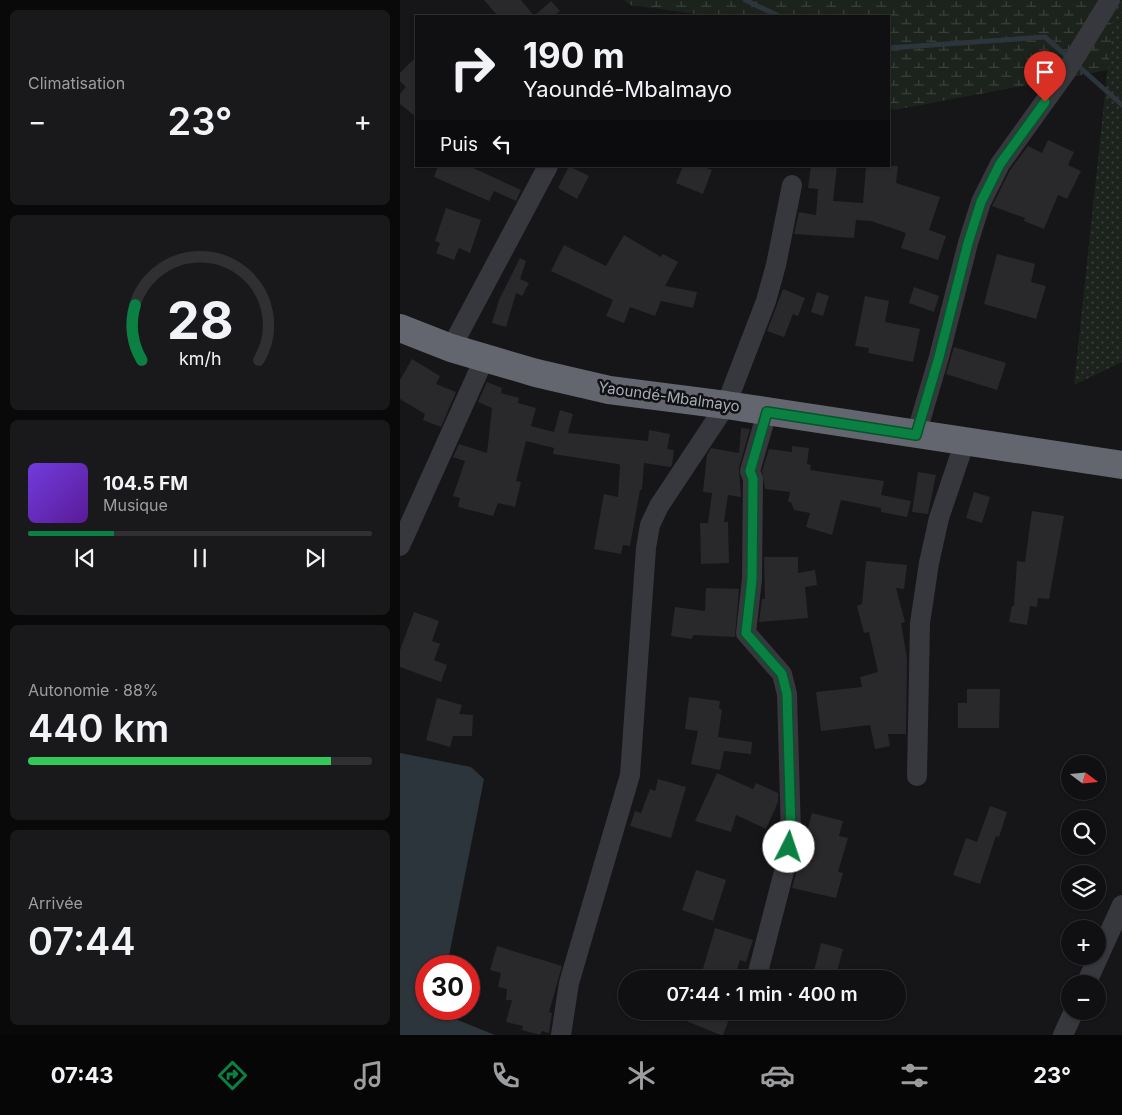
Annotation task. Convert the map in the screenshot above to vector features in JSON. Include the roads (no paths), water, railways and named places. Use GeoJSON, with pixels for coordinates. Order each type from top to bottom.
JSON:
{"type":"FeatureCollection","features":[{"type":"Feature","properties":{"kind":"highway","name":"Yaoundé-Mbalmayo"},"geometry":{"type":"LineString","coordinates":[[400,328],[451,348],[536,373],[609,390],[726,405],[1122,465]]}},
{"type":"Feature","properties":{"kind":"street"},"geometry":{"type":"LineString","coordinates":[[916,435],[939,357],[968,243],[981,202],[1000,164],[1066,72],[1110,0]]}},
{"type":"Feature","properties":{"kind":"street"},"geometry":{"type":"LineString","coordinates":[[451,348],[547,167]]}},
{"type":"Feature","properties":{"kind":"street"},"geometry":{"type":"LineString","coordinates":[[561,1035],[569,982],[630,775],[646,548],[650,525],[674,481],[726,405],[766,300],[792,185]]}},
{"type":"Feature","properties":{"kind":"street"},"geometry":{"type":"LineString","coordinates":[[400,546],[486,357]]}},
{"type":"Feature","properties":{"kind":"street"},"geometry":{"type":"LineString","coordinates":[[759,970],[787,860],[791,834],[787,694],[782,674],[746,633],[752,579],[753,479],[750,471],[767,412]]}},
{"type":"Feature","properties":{"kind":"street"},"geometry":{"type":"LineString","coordinates":[[918,776],[920,623],[929,563],[939,518],[965,441]]}},
{"type":"Feature","properties":{"kind":"street"},"geometry":{"type":"LineString","coordinates":[[1090,975],[1122,905]]}},
{"type":"Feature","properties":{"kind":"street"},"geometry":{"type":"LineString","coordinates":[[1063,1035],[1070,1020]]}},
{"type":"Feature","properties":{"kind":"waterway"},"geometry":{"type":"LineString","coordinates":[[745,0],[777,15]]}},
{"type":"Feature","properties":{"kind":"waterway"},"geometry":{"type":"LineString","coordinates":[[890,48],[1045,37],[1070,59]]}},
{"type":"Feature","properties":{"kind":"waterway"},"geometry":{"type":"LineString","coordinates":[[1076,64],[1122,105]]}}]}
